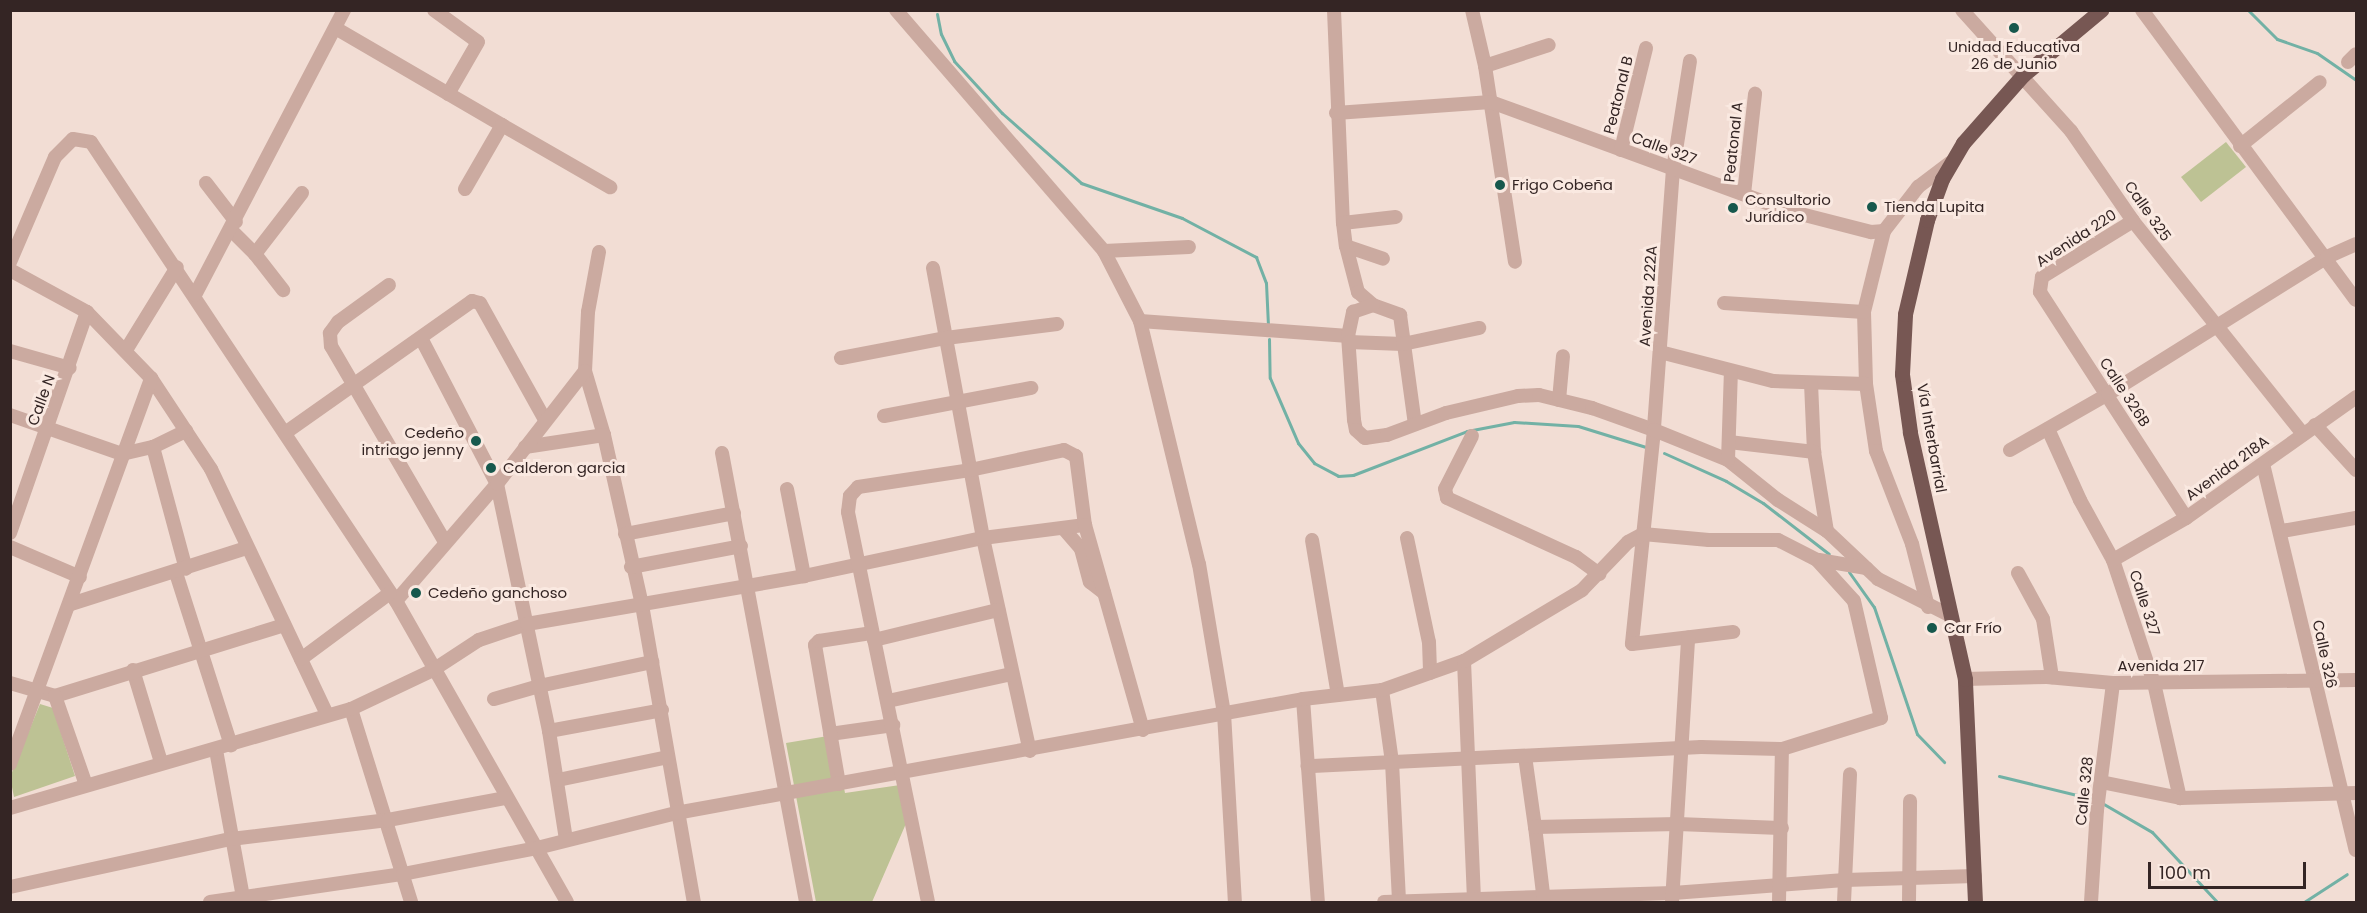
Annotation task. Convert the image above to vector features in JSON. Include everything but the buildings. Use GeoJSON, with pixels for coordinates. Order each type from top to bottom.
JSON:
{"type":"FeatureCollection","features":[{"type":"Feature","properties":{"kind":"main road","name":"Vía Interbarrial"},"geometry":{"type":"LineString","coordinates":[[1975,903],[1965,679],[1910,432],[1902,374],[1911,279],[1927,220],[1950,163],[1978,123],[2023,75],[2101,10]]}},
{"type":"Feature","properties":{"kind":"street"},"geometry":{"type":"LineString","coordinates":[[195,295],[234,226],[337,29],[344,10]]}},
{"type":"Feature","properties":{"kind":"street"},"geometry":{"type":"LineString","coordinates":[[434,10],[478,42],[448,94]]}},
{"type":"Feature","properties":{"kind":"street"},"geometry":{"type":"LineString","coordinates":[[896,10],[1104,251],[1140,321],[1198,564],[1224,713],[1235,903]]}},
{"type":"Feature","properties":{"kind":"street"},"geometry":{"type":"LineString","coordinates":[[1334,10],[1336,113],[1342,223],[1353,282],[1373,305],[1401,315],[1415,424]]}},
{"type":"Feature","properties":{"kind":"street"},"geometry":{"type":"LineString","coordinates":[[1472,10],[1485,66],[1515,262]]}},
{"type":"Feature","properties":{"kind":"street","name":"Calle 325"},"geometry":{"type":"LineString","coordinates":[[1962,10],[2023,75],[2096,162],[2133,221],[2303,434]]}},
{"type":"Feature","properties":{"kind":"street"},"geometry":{"type":"LineString","coordinates":[[2142,10],[2240,146],[2327,257],[2356,300]]}},
{"type":"Feature","properties":{"kind":"street"},"geometry":{"type":"LineString","coordinates":[[337,29],[610,187]]}},
{"type":"Feature","properties":{"kind":"street"},"geometry":{"type":"LineString","coordinates":[[1485,66],[1549,45]]}},
{"type":"Feature","properties":{"kind":"street","name":"Peatonal B"},"geometry":{"type":"LineString","coordinates":[[1621,150],[1646,48]]}},
{"type":"Feature","properties":{"kind":"street","name":"Avenida 222A"},"geometry":{"type":"LineString","coordinates":[[1688,636],[1632,644],[1654,430],[1673,169],[1690,61]]}},
{"type":"Feature","properties":{"kind":"street"},"geometry":{"type":"LineString","coordinates":[[2240,146],[2320,82]]}},
{"type":"Feature","properties":{"kind":"street","name":"Peatonal A"},"geometry":{"type":"LineString","coordinates":[[1744,194],[1755,94]]}},
{"type":"Feature","properties":{"kind":"street","name":"Calle 327"},"geometry":{"type":"LineString","coordinates":[[1336,113],[1491,102],[1744,194],[1833,223],[1884,231]]}},
{"type":"Feature","properties":{"kind":"street"},"geometry":{"type":"LineString","coordinates":[[465,189],[502,125]]}},
{"type":"Feature","properties":{"kind":"street"},"geometry":{"type":"LineString","coordinates":[[10,262],[55,157],[73,139],[91,141],[177,267],[393,597],[567,903]]}},
{"type":"Feature","properties":{"kind":"street"},"geometry":{"type":"LineString","coordinates":[[1928,607],[1912,544],[1876,451],[1866,384],[1864,312],[1884,231],[1918,187],[1950,163]]}},
{"type":"Feature","properties":{"kind":"street"},"geometry":{"type":"LineString","coordinates":[[206,183],[234,226],[283,290]]}},
{"type":"Feature","properties":{"kind":"street"},"geometry":{"type":"LineString","coordinates":[[255,254],[302,193]]}},
{"type":"Feature","properties":{"kind":"street"},"geometry":{"type":"LineString","coordinates":[[1342,223],[1396,217]]}},
{"type":"Feature","properties":{"kind":"street","name":"Avenida 220"},"geometry":{"type":"LineString","coordinates":[[2039,284],[2042,277],[2133,221]]}},
{"type":"Feature","properties":{"kind":"street"},"geometry":{"type":"LineString","coordinates":[[2010,450],[2108,394],[2215,324],[2327,257],[2356,244]]}},
{"type":"Feature","properties":{"kind":"street"},"geometry":{"type":"LineString","coordinates":[[1346,246],[1383,260]]}},
{"type":"Feature","properties":{"kind":"street"},"geometry":{"type":"LineString","coordinates":[[1104,251],[1188,247]]}},
{"type":"Feature","properties":{"kind":"street"},"geometry":{"type":"LineString","coordinates":[[599,252],[588,312],[585,371],[604,435],[631,567],[642,605],[662,710],[676,813],[694,903]]}},
{"type":"Feature","properties":{"kind":"street"},"geometry":{"type":"LineString","coordinates":[[126,350],[177,267]]}},
{"type":"Feature","properties":{"kind":"street"},"geometry":{"type":"LineString","coordinates":[[933,268],[983,538],[1029,752]]}},
{"type":"Feature","properties":{"kind":"street"},"geometry":{"type":"LineString","coordinates":[[10,270],[87,312],[151,378],[211,469],[327,714]]}},
{"type":"Feature","properties":{"kind":"street","name":"Calle 326B"},"geometry":{"type":"LineString","coordinates":[[2039,284],[2040,292],[2186,518]]}},
{"type":"Feature","properties":{"kind":"street"},"geometry":{"type":"LineString","coordinates":[[389,285],[338,322],[330,333],[331,346],[351,386],[445,542]]}},
{"type":"Feature","properties":{"kind":"street"},"geometry":{"type":"LineString","coordinates":[[285,433],[351,386],[422,340],[472,301],[480,303],[545,420]]}},
{"type":"Feature","properties":{"kind":"street"},"geometry":{"type":"LineString","coordinates":[[1724,303],[1864,312]]}},
{"type":"Feature","properties":{"kind":"street"},"geometry":{"type":"LineString","coordinates":[[1373,305],[1353,312],[1348,339],[1356,430],[1365,438],[1374,439],[1415,424],[1518,396],[1559,400],[1654,430],[1728,460],[1778,500],[1827,531],[1866,568],[1894,590],[1950,616]]}},
{"type":"Feature","properties":{"kind":"street","name":"Calle N"},"geometry":{"type":"LineString","coordinates":[[10,533],[70,368],[87,312]]}},
{"type":"Feature","properties":{"kind":"street"},"geometry":{"type":"LineString","coordinates":[[1140,321],[1403,344],[1479,328]]}},
{"type":"Feature","properties":{"kind":"street"},"geometry":{"type":"LineString","coordinates":[[841,358],[946,338],[1057,324]]}},
{"type":"Feature","properties":{"kind":"street"},"geometry":{"type":"LineString","coordinates":[[422,340],[497,484],[549,731],[566,839]]}},
{"type":"Feature","properties":{"kind":"street"},"geometry":{"type":"LineString","coordinates":[[10,351],[70,368]]}},
{"type":"Feature","properties":{"kind":"street"},"geometry":{"type":"LineString","coordinates":[[1660,352],[1773,381],[1866,384]]}},
{"type":"Feature","properties":{"kind":"street"},"geometry":{"type":"LineString","coordinates":[[1559,400],[1563,356]]}},
{"type":"Feature","properties":{"kind":"street"},"geometry":{"type":"LineString","coordinates":[[301,659],[393,597],[497,484],[585,371]]}},
{"type":"Feature","properties":{"kind":"street"},"geometry":{"type":"LineString","coordinates":[[1728,460],[1731,371]]}},
{"type":"Feature","properties":{"kind":"street"},"geometry":{"type":"LineString","coordinates":[[10,764],[71,604],[122,454],[151,378]]}},
{"type":"Feature","properties":{"kind":"street"},"geometry":{"type":"LineString","coordinates":[[1811,383],[1814,452],[1827,531]]}},
{"type":"Feature","properties":{"kind":"street"},"geometry":{"type":"LineString","coordinates":[[884,416],[1031,388]]}},
{"type":"Feature","properties":{"kind":"street","name":"Avenida 218A"},"geometry":{"type":"LineString","coordinates":[[2113,560],[2186,518],[2356,397]]}},
{"type":"Feature","properties":{"kind":"street"},"geometry":{"type":"LineString","coordinates":[[10,416],[122,454],[153,447],[186,431]]}},
{"type":"Feature","properties":{"kind":"street"},"geometry":{"type":"LineString","coordinates":[[2315,425],[2356,470]]}},
{"type":"Feature","properties":{"kind":"street","name":"Calle 327"},"geometry":{"type":"LineString","coordinates":[[2048,429],[2113,560],[2154,683],[2180,798]]}},
{"type":"Feature","properties":{"kind":"street"},"geometry":{"type":"LineString","coordinates":[[525,447],[604,435]]}},
{"type":"Feature","properties":{"kind":"street"},"geometry":{"type":"LineString","coordinates":[[1472,436],[1445,489],[1447,498],[1576,557],[1599,574]]}},
{"type":"Feature","properties":{"kind":"street"},"geometry":{"type":"LineString","coordinates":[[1729,442],[1814,452]]}},
{"type":"Feature","properties":{"kind":"street"},"geometry":{"type":"LineString","coordinates":[[153,447],[201,650],[231,745]]}},
{"type":"Feature","properties":{"kind":"street"},"geometry":{"type":"LineString","coordinates":[[928,903],[848,512],[850,496],[858,487],[1070,452],[1076,456],[1085,525],[1143,730]]}},
{"type":"Feature","properties":{"kind":"street"},"geometry":{"type":"LineString","coordinates":[[722,453],[749,586],[783,795],[806,903]]}},
{"type":"Feature","properties":{"kind":"street","name":"Calle 326"},"geometry":{"type":"LineString","coordinates":[[2263,464],[2282,531],[2313,681],[2350,794],[2356,850]]}},
{"type":"Feature","properties":{"kind":"street"},"geometry":{"type":"LineString","coordinates":[[787,489],[804,576]]}},
{"type":"Feature","properties":{"kind":"street"},"geometry":{"type":"LineString","coordinates":[[625,534],[734,513]]}},
{"type":"Feature","properties":{"kind":"street"},"geometry":{"type":"LineString","coordinates":[[2282,531],[2356,518]]}},
{"type":"Feature","properties":{"kind":"street"},"geometry":{"type":"LineString","coordinates":[[10,808],[161,762],[216,750],[327,714],[351,709],[434,670],[479,640],[526,624],[804,576],[983,538],[1085,525]]}},
{"type":"Feature","properties":{"kind":"street"},"geometry":{"type":"LineString","coordinates":[[1063,528],[1081,549],[1090,582],[1104,593]]}},
{"type":"Feature","properties":{"kind":"street"},"geometry":{"type":"LineString","coordinates":[[210,903],[403,874],[537,848],[676,813],[1029,752],[1303,699],[1382,690],[1464,661],[1582,590],[1628,542],[1644,534],[1709,540],[1778,540],[1817,560],[1866,568]]}},
{"type":"Feature","properties":{"kind":"street"},"geometry":{"type":"LineString","coordinates":[[1407,538],[1429,642],[1430,673]]}},
{"type":"Feature","properties":{"kind":"street"},"geometry":{"type":"LineString","coordinates":[[1312,540],[1338,695]]}},
{"type":"Feature","properties":{"kind":"street"},"geometry":{"type":"LineString","coordinates":[[631,567],[741,546]]}},
{"type":"Feature","properties":{"kind":"street"},"geometry":{"type":"LineString","coordinates":[[10,547],[80,577]]}},
{"type":"Feature","properties":{"kind":"street"},"geometry":{"type":"LineString","coordinates":[[71,604],[181,571],[247,548]]}},
{"type":"Feature","properties":{"kind":"street"},"geometry":{"type":"LineString","coordinates":[[1307,766],[1684,748],[1782,749],[1881,718],[1854,601],[1817,560]]}},
{"type":"Feature","properties":{"kind":"street"},"geometry":{"type":"LineString","coordinates":[[2018,573],[2043,620],[2052,677]]}},
{"type":"Feature","properties":{"kind":"street"},"geometry":{"type":"LineString","coordinates":[[839,784],[815,645],[819,641],[873,637],[998,610]]}},
{"type":"Feature","properties":{"kind":"street"},"geometry":{"type":"LineString","coordinates":[[10,683],[55,696],[284,625]]}},
{"type":"Feature","properties":{"kind":"street"},"geometry":{"type":"LineString","coordinates":[[1673,898],[1684,748],[1688,636],[1733,632]]}},
{"type":"Feature","properties":{"kind":"street"},"geometry":{"type":"LineString","coordinates":[[1464,661],[1466,759],[1474,901]]}},
{"type":"Feature","properties":{"kind":"street"},"geometry":{"type":"LineString","coordinates":[[494,699],[539,686],[652,662]]}},
{"type":"Feature","properties":{"kind":"street"},"geometry":{"type":"LineString","coordinates":[[133,670],[161,762]]}},
{"type":"Feature","properties":{"kind":"street"},"geometry":{"type":"LineString","coordinates":[[888,701],[1012,674]]}},
{"type":"Feature","properties":{"kind":"street","name":"Avenida 217"},"geometry":{"type":"LineString","coordinates":[[1965,679],[2052,677],[2113,683],[2356,680]]}},
{"type":"Feature","properties":{"kind":"street","name":"Calle 328"},"geometry":{"type":"LineString","coordinates":[[2091,903],[2097,810],[2113,683]]}},
{"type":"Feature","properties":{"kind":"street"},"geometry":{"type":"LineString","coordinates":[[1382,690],[1392,762],[1399,902]]}},
{"type":"Feature","properties":{"kind":"street"},"geometry":{"type":"LineString","coordinates":[[55,696],[86,785]]}},
{"type":"Feature","properties":{"kind":"street"},"geometry":{"type":"LineString","coordinates":[[1303,699],[1318,903]]}},
{"type":"Feature","properties":{"kind":"street"},"geometry":{"type":"LineString","coordinates":[[351,709],[388,820],[411,903]]}},
{"type":"Feature","properties":{"kind":"street"},"geometry":{"type":"LineString","coordinates":[[549,731],[662,710]]}},
{"type":"Feature","properties":{"kind":"street"},"geometry":{"type":"LineString","coordinates":[[830,734],[893,725]]}},
{"type":"Feature","properties":{"kind":"street"},"geometry":{"type":"LineString","coordinates":[[1779,903],[1782,749]]}},
{"type":"Feature","properties":{"kind":"street"},"geometry":{"type":"LineString","coordinates":[[216,750],[243,899]]}},
{"type":"Feature","properties":{"kind":"street"},"geometry":{"type":"LineString","coordinates":[[1525,756],[1544,900]]}},
{"type":"Feature","properties":{"kind":"street"},"geometry":{"type":"LineString","coordinates":[[558,780],[668,757]]}},
{"type":"Feature","properties":{"kind":"street"},"geometry":{"type":"LineString","coordinates":[[1844,903],[1850,774]]}},
{"type":"Feature","properties":{"kind":"street"},"geometry":{"type":"LineString","coordinates":[[2100,784],[2180,798],[2350,794]]}},
{"type":"Feature","properties":{"kind":"street"},"geometry":{"type":"LineString","coordinates":[[10,887],[231,839],[388,820],[507,798]]}},
{"type":"Feature","properties":{"kind":"street"},"geometry":{"type":"LineString","coordinates":[[1910,801],[1910,903]]}},
{"type":"Feature","properties":{"kind":"street"},"geometry":{"type":"LineString","coordinates":[[1535,827],[1678,824],[1782,828]]}},
{"type":"Feature","properties":{"kind":"street"},"geometry":{"type":"LineString","coordinates":[[1384,903],[1673,898],[1845,880],[1975,876]]}},
{"type":"Feature","properties":{"kind":"green space"},"geometry":{"type":"Polygon","coordinates":[[[2226,142],[2246,167],[2201,202],[2181,177],[2226,142]]]}},
{"type":"Feature","properties":{"kind":"green space"},"geometry":{"type":"Polygon","coordinates":[[[40,704],[53,708],[75,776],[14,797],[10,777],[40,704]]]}},
{"type":"Feature","properties":{"kind":"green space"},"geometry":{"type":"Polygon","coordinates":[[[834,735],[845,793],[907,784],[911,812],[872,902],[816,902],[786,743],[834,735]]]}},
{"type":"Feature","properties":{"kind":"waterway"},"geometry":{"type":"LineString","coordinates":[[2248,10],[2277,39],[2317,53],[2356,80]]}},
{"type":"Feature","properties":{"kind":"waterway"},"geometry":{"type":"LineString","coordinates":[[937,14],[941,34],[954,61],[1002,113],[1081,183],[1182,218],[1256,257],[1266,283],[1268,325]]}},
{"type":"Feature","properties":{"kind":"waterway"},"geometry":{"type":"LineString","coordinates":[[1269,339],[1270,378],[1298,443],[1314,463],[1338,476],[1353,475],[1467,431],[1514,422],[1578,426],[1646,447]]}},
{"type":"Feature","properties":{"kind":"waterway"},"geometry":{"type":"LineString","coordinates":[[1664,453],[1726,481],[1763,503],[1829,554]]}},
{"type":"Feature","properties":{"kind":"waterway"},"geometry":{"type":"LineString","coordinates":[[1849,572],[1874,607],[1917,734],[1944,762]]}},
{"type":"Feature","properties":{"kind":"waterway"},"geometry":{"type":"LineString","coordinates":[[1999,776],[2093,799]]}},
{"type":"Feature","properties":{"kind":"waterway"},"geometry":{"type":"LineString","coordinates":[[2102,803],[2152,832],[2217,902]]}},
{"type":"Feature","properties":{"kind":"waterway"},"geometry":{"type":"LineString","coordinates":[[2304,902],[2347,874]]}},
{"type":"Feature","properties":{"kind":"place","name":"Unidad Educativa 26 de Junio"},"geometry":{"type":"Point","coordinates":[2014,28]}},
{"type":"Feature","properties":{"kind":"place","name":"Frigo Cobeña"},"geometry":{"type":"Point","coordinates":[1500,185]}},
{"type":"Feature","properties":{"kind":"place","name":"Tienda Lupita"},"geometry":{"type":"Point","coordinates":[1872,207]}},
{"type":"Feature","properties":{"kind":"place","name":"Consultorio Jurídico"},"geometry":{"type":"Point","coordinates":[1733,208]}},
{"type":"Feature","properties":{"kind":"place","name":"Cedeño intriago jenny"},"geometry":{"type":"Point","coordinates":[476,441]}},
{"type":"Feature","properties":{"kind":"place","name":"Calderon garcia"},"geometry":{"type":"Point","coordinates":[491,468]}},
{"type":"Feature","properties":{"kind":"place","name":"Cedeño ganchoso"},"geometry":{"type":"Point","coordinates":[416,593]}},
{"type":"Feature","properties":{"kind":"place","name":"Car Frío"},"geometry":{"type":"Point","coordinates":[1932,628]}}]}
